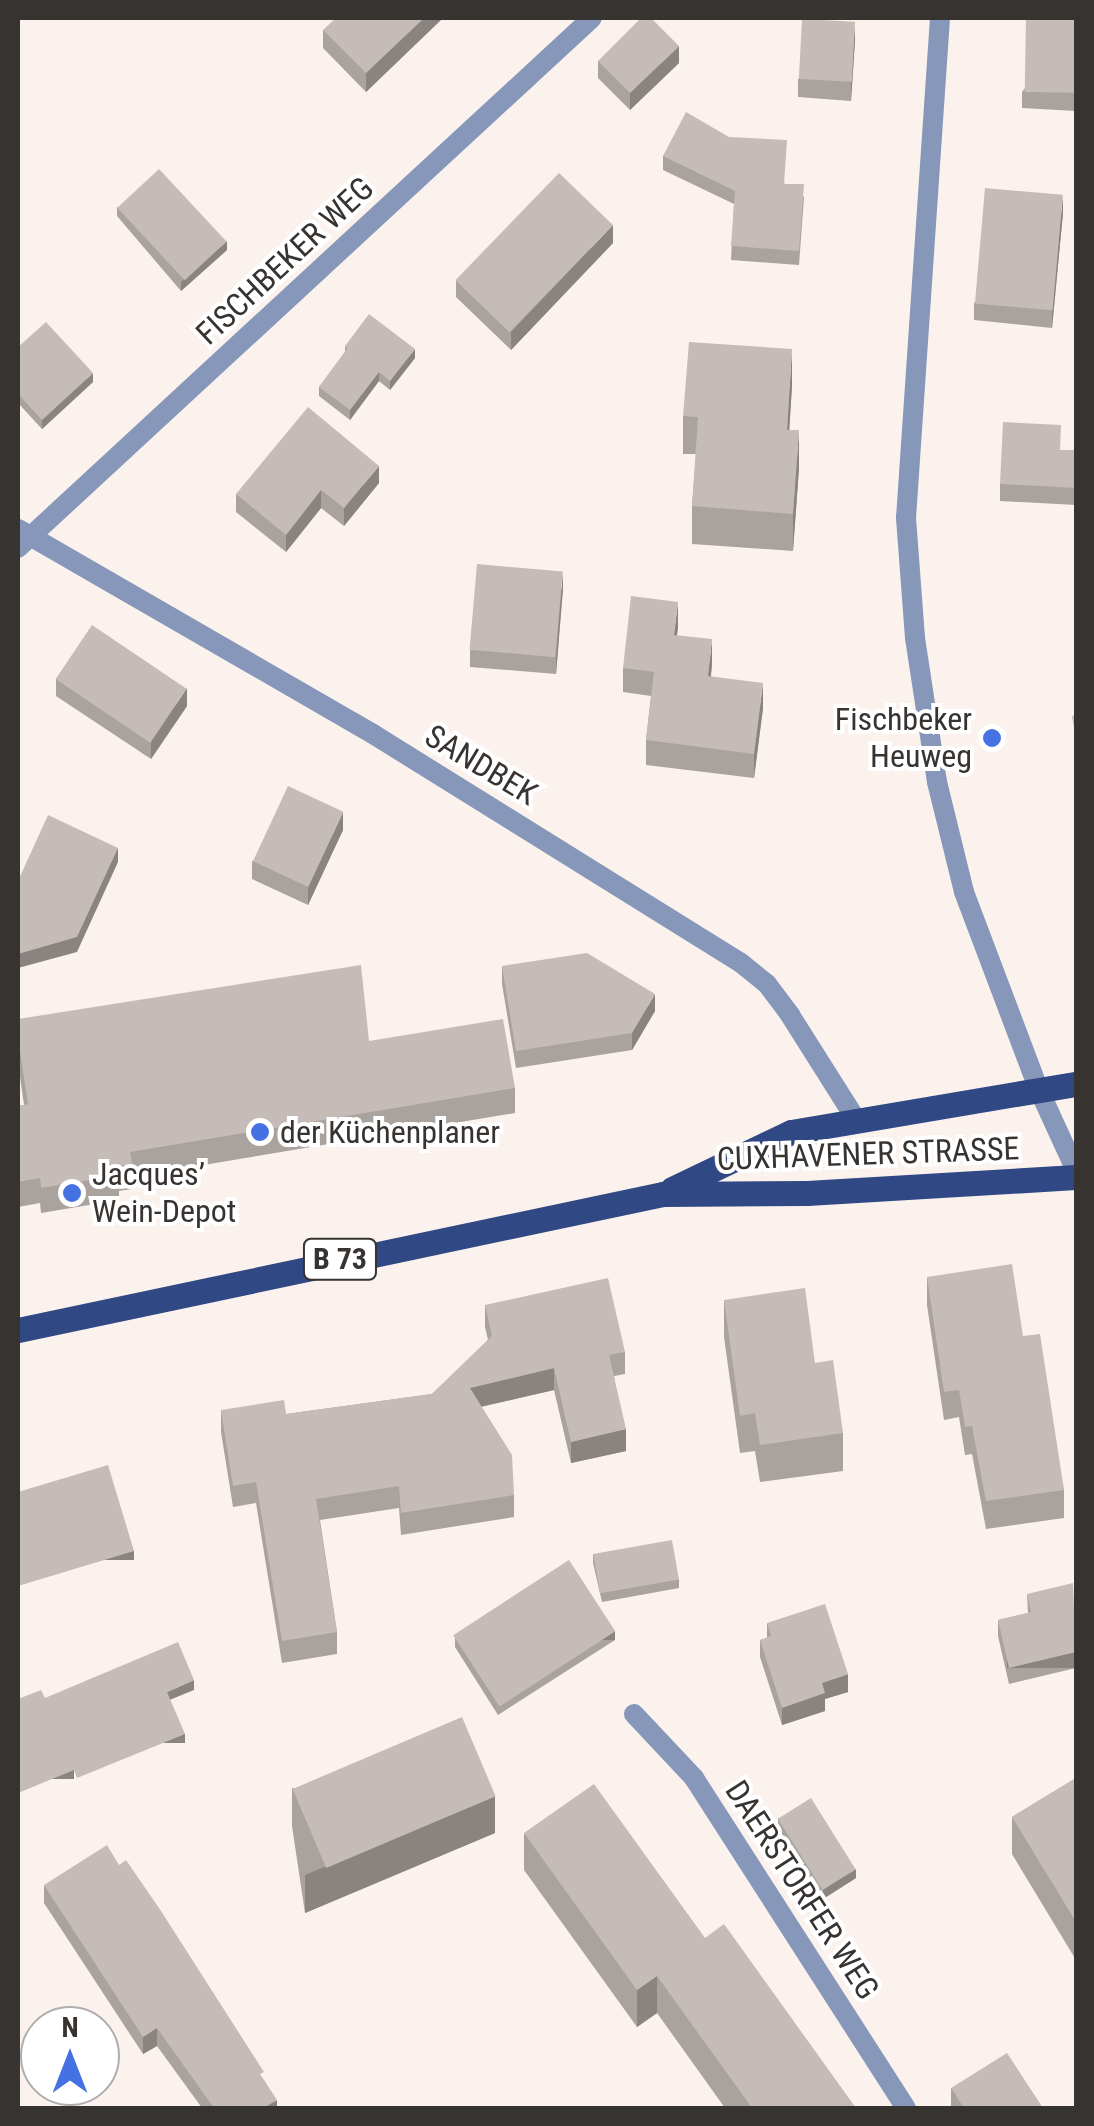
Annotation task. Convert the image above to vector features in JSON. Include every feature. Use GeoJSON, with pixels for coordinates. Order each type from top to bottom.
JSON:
{"type":"FeatureCollection","features":[{"type":"Feature","properties":{"kind":"main road","name":"CUXHAVENER STRASSE"},"geometry":{"type":"LineString","coordinates":[[663,1194],[792,1132],[855,1118],[1076,1084]]}},
{"type":"Feature","properties":{"kind":"main road","name":"CUXHAVENER STRASSE"},"geometry":{"type":"LineString","coordinates":[[18,1330],[663,1194],[806,1193],[1076,1174]]}},
{"type":"Feature","properties":{"kind":"street","name":"FISCHBEKER WEG"},"geometry":{"type":"LineString","coordinates":[[22,538],[592,18]]}},
{"type":"Feature","properties":{"kind":"street"},"geometry":{"type":"LineString","coordinates":[[940,18],[906,518],[915,638],[937,782],[959,876],[1076,1174]]}},
{"type":"Feature","properties":{"kind":"street","name":"SANDBEK"},"geometry":{"type":"LineString","coordinates":[[22,538],[373,734],[741,963],[767,984],[790,1015],[855,1118]]}},
{"type":"Feature","properties":{"kind":"street","name":"DAERSTORFER WEG"},"geometry":{"type":"LineString","coordinates":[[634,1714],[694,1778],[906,2108]]}},
{"type":"Feature","properties":{"kind":"building"},"geometry":{"type":"Polygon","coordinates":[[[336,18],[424,18],[366,73],[323,30],[336,18]]]}},
{"type":"Feature","properties":{"kind":"building"},"geometry":{"type":"Polygon","coordinates":[[[641,18],[651,18],[679,46],[630,93],[598,61],[641,18]]]}},
{"type":"Feature","properties":{"kind":"building"},"geometry":{"type":"Polygon","coordinates":[[[1026,18],[1076,19],[1075,93],[1025,92],[1026,18]]]}},
{"type":"Feature","properties":{"kind":"building"},"geometry":{"type":"Polygon","coordinates":[[[802,19],[855,22],[852,82],[799,79],[802,19]]]}},
{"type":"Feature","properties":{"kind":"building"},"geometry":{"type":"Polygon","coordinates":[[[686,112],[729,137],[787,140],[784,184],[804,184],[799,251],[731,246],[735,191],[663,156],[686,112]]]}},
{"type":"Feature","properties":{"kind":"building"},"geometry":{"type":"Polygon","coordinates":[[[159,169],[227,241],[185,280],[117,208],[159,169]]]}},
{"type":"Feature","properties":{"kind":"building"},"geometry":{"type":"Polygon","coordinates":[[[559,173],[613,225],[509,332],[455,280],[559,173]]]}},
{"type":"Feature","properties":{"kind":"building"},"geometry":{"type":"Polygon","coordinates":[[[985,188],[1063,195],[1053,310],[975,304],[985,188]]]}},
{"type":"Feature","properties":{"kind":"building"},"geometry":{"type":"Polygon","coordinates":[[[369,314],[415,349],[390,381],[379,372],[350,410],[319,387],[369,314]]]}},
{"type":"Feature","properties":{"kind":"building"},"geometry":{"type":"Polygon","coordinates":[[[46,322],[93,373],[42,420],[18,394],[18,347],[46,322]]]}},
{"type":"Feature","properties":{"kind":"building"},"geometry":{"type":"Polygon","coordinates":[[[689,342],[792,349],[787,430],[799,430],[793,514],[692,506],[698,417],[683,416],[689,342]]]}},
{"type":"Feature","properties":{"kind":"building"},"geometry":{"type":"Polygon","coordinates":[[[308,407],[379,466],[344,508],[321,490],[286,535],[236,494],[308,407]]]}},
{"type":"Feature","properties":{"kind":"building"},"geometry":{"type":"Polygon","coordinates":[[[1003,422],[1061,425],[1060,450],[1076,450],[1076,488],[1000,484],[1003,422]]]}},
{"type":"Feature","properties":{"kind":"building"},"geometry":{"type":"Polygon","coordinates":[[[477,564],[563,571],[555,657],[470,650],[477,564]]]}},
{"type":"Feature","properties":{"kind":"building"},"geometry":{"type":"Polygon","coordinates":[[[631,596],[678,602],[674,635],[712,639],[708,676],[763,683],[754,754],[646,740],[654,672],[623,668],[631,596]]]}},
{"type":"Feature","properties":{"kind":"building"},"geometry":{"type":"Polygon","coordinates":[[[92,625],[187,689],[150,743],[56,679],[92,625]]]}},
{"type":"Feature","properties":{"kind":"building"},"geometry":{"type":"Polygon","coordinates":[[[288,786],[343,812],[308,887],[253,861],[288,786]]]}},
{"type":"Feature","properties":{"kind":"building"},"geometry":{"type":"Polygon","coordinates":[[[48,815],[118,848],[77,937],[18,954],[18,881],[48,815]]]}},
{"type":"Feature","properties":{"kind":"building"},"geometry":{"type":"Polygon","coordinates":[[[587,953],[655,994],[632,1033],[516,1051],[502,966],[587,953]]]}},
{"type":"Feature","properties":{"kind":"building"},"geometry":{"type":"Polygon","coordinates":[[[361,965],[369,1041],[503,1019],[515,1088],[130,1152],[132,1164],[118,1166],[119,1175],[41,1188],[40,1178],[18,1182],[18,1106],[28,1104],[18,1019],[361,965]]]}},
{"type":"Feature","properties":{"kind":"building"},"geometry":{"type":"Polygon","coordinates":[[[1012,1264],[1023,1336],[1040,1334],[1064,1490],[986,1501],[972,1426],[965,1427],[959,1390],[944,1392],[927,1277],[1012,1264]]]}},
{"type":"Feature","properties":{"kind":"building"},"geometry":{"type":"Polygon","coordinates":[[[608,1278],[625,1352],[609,1355],[626,1429],[571,1442],[554,1368],[470,1388],[512,1455],[514,1495],[401,1513],[399,1486],[316,1499],[337,1632],[282,1641],[256,1482],[233,1486],[221,1410],[284,1400],[286,1414],[432,1394],[492,1336],[485,1305],[608,1278]]]}},
{"type":"Feature","properties":{"kind":"building"},"geometry":{"type":"Polygon","coordinates":[[[805,1288],[815,1363],[833,1360],[843,1433],[760,1445],[755,1413],[740,1416],[724,1300],[805,1288]]]}},
{"type":"Feature","properties":{"kind":"building"},"geometry":{"type":"Polygon","coordinates":[[[108,1465],[134,1551],[18,1586],[18,1492],[108,1465]]]}},
{"type":"Feature","properties":{"kind":"building"},"geometry":{"type":"Polygon","coordinates":[[[672,1540],[679,1579],[600,1593],[593,1554],[672,1540]]]}},
{"type":"Feature","properties":{"kind":"building"},"geometry":{"type":"Polygon","coordinates":[[[569,1560],[615,1631],[500,1706],[453,1635],[569,1560]]]}},
{"type":"Feature","properties":{"kind":"building"},"geometry":{"type":"Polygon","coordinates":[[[1073,1583],[1076,1652],[1009,1668],[998,1620],[1031,1612],[1027,1594],[1073,1583]]]}},
{"type":"Feature","properties":{"kind":"building"},"geometry":{"type":"Polygon","coordinates":[[[825,1604],[848,1674],[822,1683],[825,1693],[782,1708],[760,1640],[771,1636],[767,1623],[825,1604]]]}},
{"type":"Feature","properties":{"kind":"building"},"geometry":{"type":"Polygon","coordinates":[[[178,1642],[194,1680],[167,1692],[185,1734],[77,1778],[74,1770],[18,1793],[18,1699],[41,1690],[45,1698],[178,1642]]]}},
{"type":"Feature","properties":{"kind":"building"},"geometry":{"type":"Polygon","coordinates":[[[462,1717],[496,1796],[326,1868],[293,1789],[462,1717]]]}},
{"type":"Feature","properties":{"kind":"building"},"geometry":{"type":"Polygon","coordinates":[[[1076,1778],[1076,1922],[1012,1817],[1076,1778]]]}},
{"type":"Feature","properties":{"kind":"building"},"geometry":{"type":"Polygon","coordinates":[[[594,1784],[705,1938],[724,1924],[856,2108],[752,2108],[657,1976],[637,1990],[524,1833],[594,1784]]]}},
{"type":"Feature","properties":{"kind":"building"},"geometry":{"type":"Polygon","coordinates":[[[811,1798],[856,1869],[822,1890],[778,1819],[811,1798]]]}},
{"type":"Feature","properties":{"kind":"building"},"geometry":{"type":"Polygon","coordinates":[[[107,1845],[119,1865],[126,1860],[161,1911],[264,2072],[260,2074],[277,2100],[263,2108],[214,2108],[157,2028],[143,2037],[44,1885],[107,1845]]]}},
{"type":"Feature","properties":{"kind":"building"},"geometry":{"type":"Polygon","coordinates":[[[1007,2053],[1043,2108],[964,2108],[951,2088],[1007,2053]]]}},
{"type":"Feature","properties":{"kind":"place","name":"Fischbeker Heuweg"},"geometry":{"type":"Point","coordinates":[992,738]}},
{"type":"Feature","properties":{"kind":"place","name":"der Küchenplaner"},"geometry":{"type":"Point","coordinates":[260,1132]}},
{"type":"Feature","properties":{"kind":"place","name":"Jacques’ Wein-Depot"},"geometry":{"type":"Point","coordinates":[72,1193]}}]}
